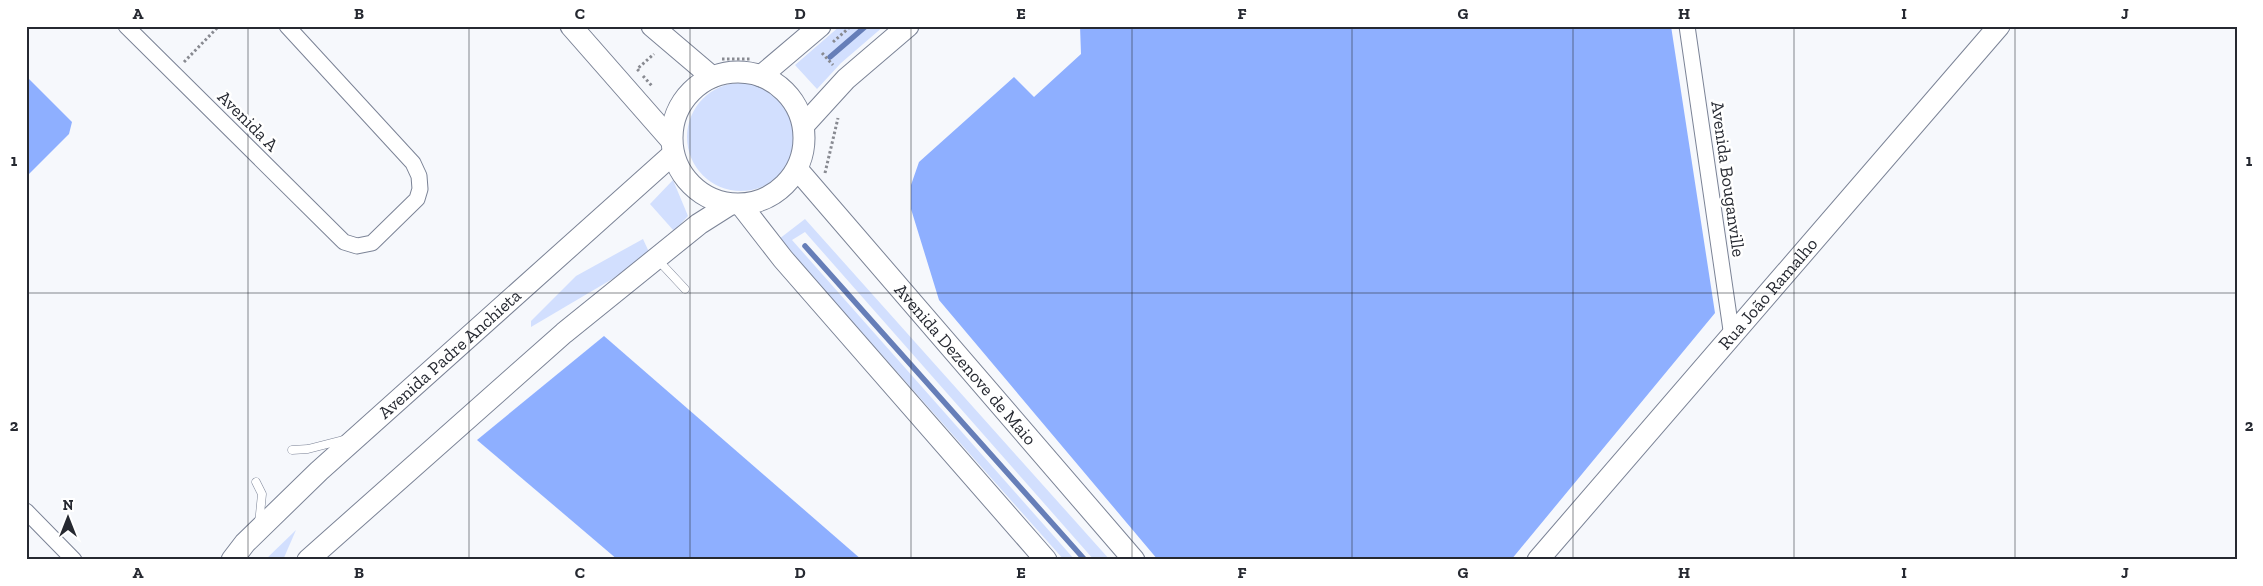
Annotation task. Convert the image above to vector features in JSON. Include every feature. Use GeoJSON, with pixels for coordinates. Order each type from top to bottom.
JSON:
{"type":"FeatureCollection","features":[{"type":"Feature","properties":{"kind":"main road"},"geometry":{"type":"LineString","coordinates":[[571,26],[672,147]]}},
{"type":"Feature","properties":{"kind":"main road"},"geometry":{"type":"LineString","coordinates":[[652,26],[715,68],[736,72],[760,67],[814,32]]}},
{"type":"Feature","properties":{"kind":"main road"},"geometry":{"type":"LineString","coordinates":[[804,125],[846,80],[908,26]]}},
{"type":"Feature","properties":{"kind":"main road","name":"Rua João Ramalho"},"geometry":{"type":"LineString","coordinates":[[1538,560],[2000,26]]}},
{"type":"Feature","properties":{"kind":"main road"},"geometry":{"type":"LineString","coordinates":[[308,560],[564,334],[699,224],[735,205],[758,202],[774,194],[787,183],[797,168],[804,147],[804,125],[795,104],[781,87],[760,67]]}},
{"type":"Feature","properties":{"kind":"main road"},"geometry":{"type":"LineString","coordinates":[[715,68],[686,96],[672,124],[672,147],[680,172],[693,188],[710,199],[735,205],[1046,560]]}},
{"type":"Feature","properties":{"kind":"main road","name":"Avenida Padre Anchieta"},"geometry":{"type":"LineString","coordinates":[[232,560],[259,530],[356,437],[672,147]]}},
{"type":"Feature","properties":{"kind":"main road","name":"Avenida Dezenove de Maio"},"geometry":{"type":"LineString","coordinates":[[797,168],[1134,560]]}},
{"type":"Feature","properties":{"kind":"street","name":"Avenida A"},"geometry":{"type":"LineString","coordinates":[[126,26],[344,242],[357,246],[372,244],[417,199],[420,189],[419,176],[412,163],[287,26]]}},
{"type":"Feature","properties":{"kind":"street","name":"Avenida Bouganville"},"geometry":{"type":"LineString","coordinates":[[1687,26],[1732,337]]}},
{"type":"Feature","properties":{"kind":"street"},"geometry":{"type":"LineString","coordinates":[[26,512],[74,560]]}},
{"type":"Feature","properties":{"kind":"lane"},"geometry":{"type":"LineString","coordinates":[[657,259],[685,289]]}},
{"type":"Feature","properties":{"kind":"lane"},"geometry":{"type":"LineString","coordinates":[[292,450],[308,449],[356,437]]}},
{"type":"Feature","properties":{"kind":"lane"},"geometry":{"type":"LineString","coordinates":[[256,482],[262,494],[259,530]]}},
{"type":"Feature","properties":{"kind":"path"},"geometry":{"type":"LineString","coordinates":[[173,73],[219,26]]}},
{"type":"Feature","properties":{"kind":"path"},"geometry":{"type":"LineString","coordinates":[[814,32],[822,52],[851,26]]}},
{"type":"Feature","properties":{"kind":"path"},"geometry":{"type":"LineString","coordinates":[[715,68],[725,60],[760,67]]}},
{"type":"Feature","properties":{"kind":"shaded area"},"geometry":{"type":"Polygon","coordinates":[[[840,26],[884,26],[841,63],[817,89],[795,65],[840,26]]]}},
{"type":"Feature","properties":{"kind":"shaded area"},"geometry":{"type":"Polygon","coordinates":[[[1080,26],[1671,26],[1715,313],[1511,560],[1158,560],[939,300],[911,209],[911,185],[919,162],[1014,77],[1034,97],[1081,54],[1080,26]]]}},
{"type":"Feature","properties":{"kind":"shaded area"},"geometry":{"type":"Polygon","coordinates":[[[26,76],[72,122],[69,134],[26,177],[26,76]]]}},
{"type":"Feature","properties":{"kind":"shaded area"},"geometry":{"type":"Polygon","coordinates":[[[741,83],[762,87],[779,99],[791,116],[795,137],[791,158],[779,175],[762,187],[741,191],[720,187],[703,175],[691,158],[687,137],[691,116],[703,99],[720,87],[741,83]]]}},
{"type":"Feature","properties":{"kind":"shaded area"},"geometry":{"type":"Polygon","coordinates":[[[673,180],[688,216],[674,231],[650,204],[673,180]]]}},
{"type":"Feature","properties":{"kind":"shaded area"},"geometry":{"type":"Polygon","coordinates":[[[805,219],[1110,560],[1094,560],[805,232],[792,240],[1075,560],[1064,560],[779,239],[805,219]]]}},
{"type":"Feature","properties":{"kind":"shaded area"},"geometry":{"type":"Polygon","coordinates":[[[643,239],[649,252],[614,278],[531,327],[531,321],[576,276],[643,239]]]}},
{"type":"Feature","properties":{"kind":"shaded area"},"geometry":{"type":"Polygon","coordinates":[[[604,336],[862,560],[618,560],[477,440],[604,336]]]}},
{"type":"Feature","properties":{"kind":"shaded area"},"geometry":{"type":"Polygon","coordinates":[[[296,530],[283,560],[265,560],[296,530]]]}},
{"type":"Feature","properties":{"kind":"waterway"},"geometry":{"type":"LineString","coordinates":[[830,57],[866,26]]}},
{"type":"Feature","properties":{"kind":"waterway"},"geometry":{"type":"LineString","coordinates":[[805,246],[1085,560]]}}]}
